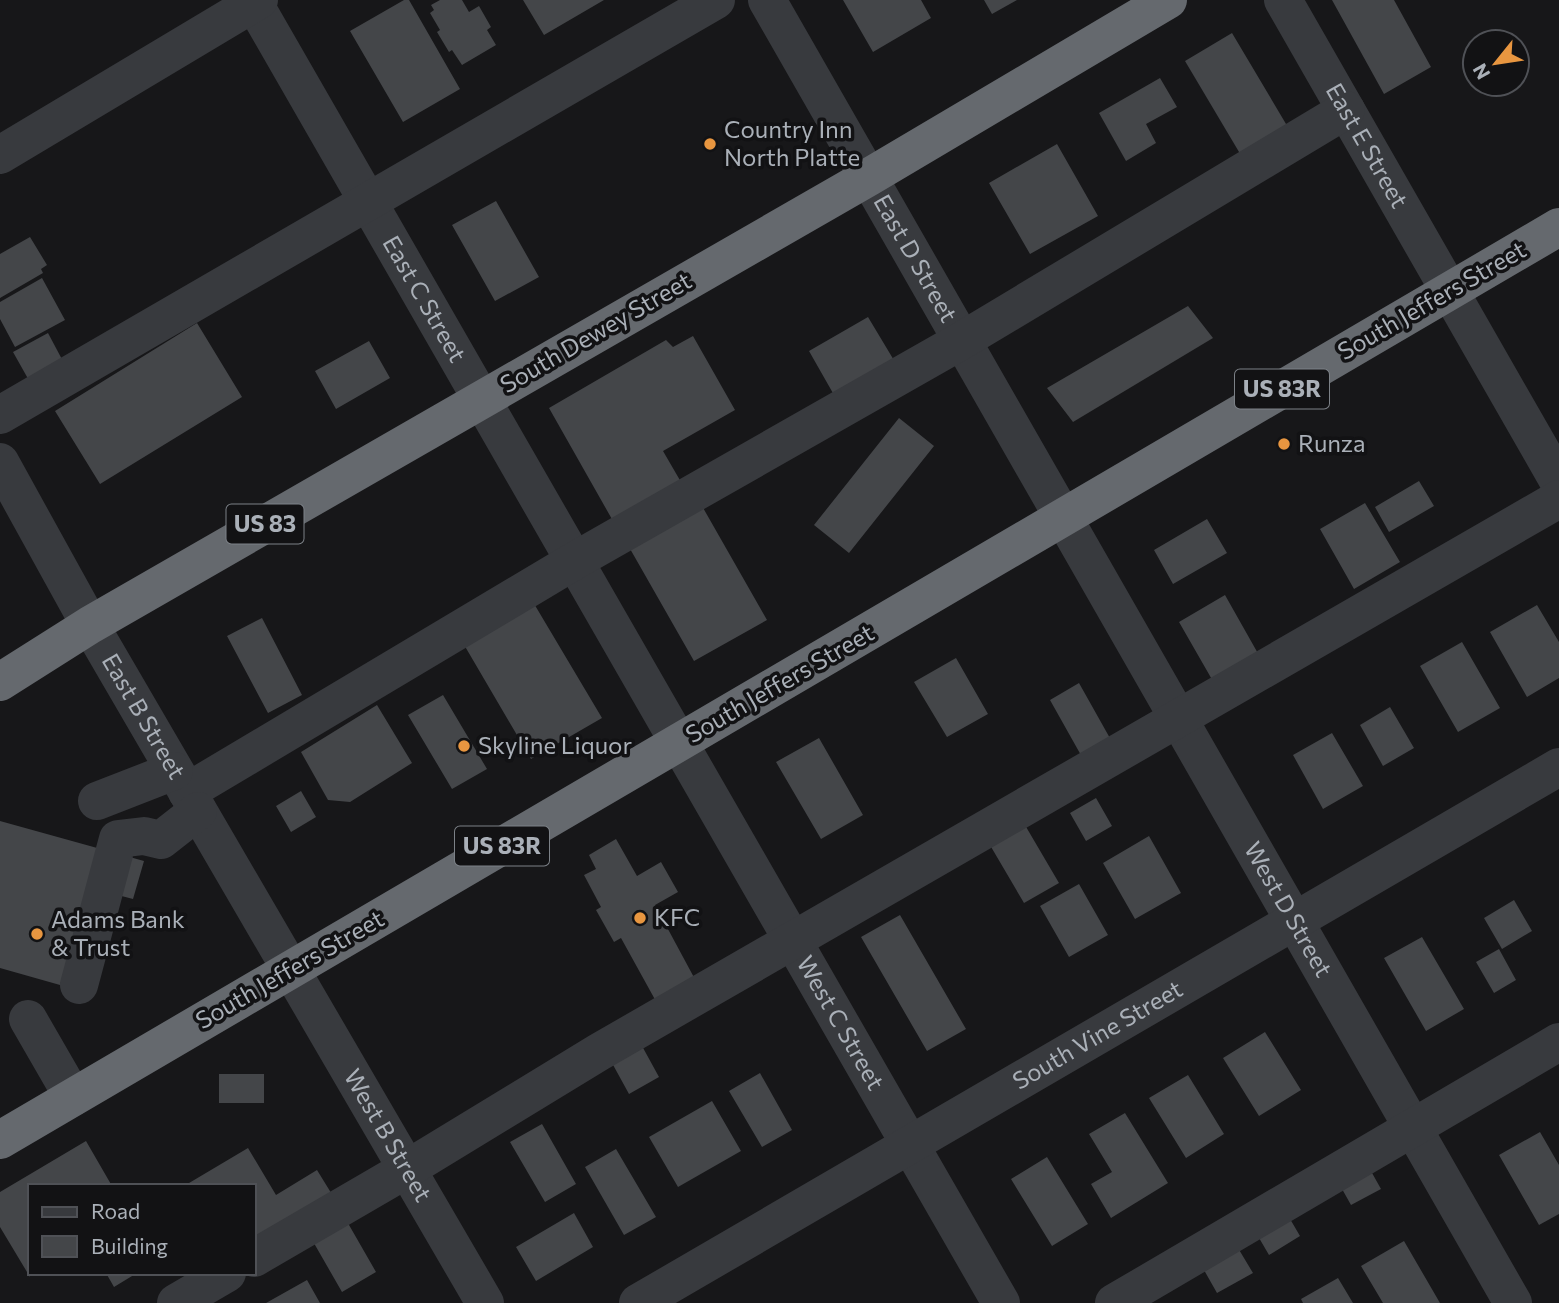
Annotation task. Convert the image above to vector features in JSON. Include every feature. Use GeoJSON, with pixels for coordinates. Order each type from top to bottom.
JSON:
{"type":"FeatureCollection","features":[{"type":"Feature","properties":{"kind":"highway","name":"South Dewey Street"},"geometry":{"type":"LineString","coordinates":[[8,672],[869,177],[1168,0]]}},
{"type":"Feature","properties":{"kind":"highway","name":"South Jeffers Street"},"geometry":{"type":"LineString","coordinates":[[0,1140],[1559,227]]}},
{"type":"Feature","properties":{"kind":"street"},"geometry":{"type":"LineString","coordinates":[[0,415],[369,204],[716,0]]}},
{"type":"Feature","properties":{"kind":"street","name":"East D Street"},"geometry":{"type":"LineString","coordinates":[[767,0],[1064,517]]}},
{"type":"Feature","properties":{"kind":"street","name":"East E Street"},"geometry":{"type":"LineString","coordinates":[[1283,0],[1559,482]]}},
{"type":"Feature","properties":{"kind":"street"},"geometry":{"type":"LineString","coordinates":[[0,155],[255,1]]}},
{"type":"Feature","properties":{"kind":"street","name":"East C Street"},"geometry":{"type":"LineString","coordinates":[[255,1],[369,204],[680,742]]}},
{"type":"Feature","properties":{"kind":"street"},"geometry":{"type":"LineString","coordinates":[[97,801],[186,791],[576,560],[961,341],[1346,110]]}},
{"type":"Feature","properties":{"kind":"street","name":"East B Street"},"geometry":{"type":"LineString","coordinates":[[0,462],[90,625],[292,969]]}},
{"type":"Feature","properties":{"kind":"street"},"geometry":{"type":"LineString","coordinates":[[256,1257],[599,1052],[1559,499]]}},
{"type":"Feature","properties":{"kind":"street","name":"West D Street"},"geometry":{"type":"LineString","coordinates":[[1064,517],[1513,1303]]}},
{"type":"Feature","properties":{"kind":"street","name":"West C Street"},"geometry":{"type":"LineString","coordinates":[[680,742],[1001,1303]]}},
{"type":"Feature","properties":{"kind":"street","name":"South Vine Street"},"geometry":{"type":"LineString","coordinates":[[638,1303],[1559,767]]}},
{"type":"Feature","properties":{"kind":"street"},"geometry":{"type":"LineString","coordinates":[[79,985],[118,839],[144,836],[161,840],[186,791]]}},
{"type":"Feature","properties":{"kind":"street","name":"West B Street"},"geometry":{"type":"LineString","coordinates":[[292,969],[485,1303]]}},
{"type":"Feature","properties":{"kind":"street"},"geometry":{"type":"LineString","coordinates":[[28,1019],[73,1097]]}},
{"type":"Feature","properties":{"kind":"street"},"geometry":{"type":"LineString","coordinates":[[1114,1303],[1559,1042]]}},
{"type":"Feature","properties":{"kind":"street"},"geometry":{"type":"LineString","coordinates":[[176,1303],[224,1275]]}},
{"type":"Feature","properties":{"kind":"building"},"geometry":{"type":"Polygon","coordinates":[[[404,0],[409,0],[460,89],[403,122],[350,31],[404,0]]]}},
{"type":"Feature","properties":{"kind":"building"},"geometry":{"type":"Polygon","coordinates":[[[440,0],[462,0],[469,12],[479,6],[491,27],[487,30],[496,45],[462,65],[452,50],[449,52],[430,13],[434,10],[431,5],[440,0]]]}},
{"type":"Feature","properties":{"kind":"building"},"geometry":{"type":"Polygon","coordinates":[[[523,0],[604,0],[544,35],[523,0]]]}},
{"type":"Feature","properties":{"kind":"building"},"geometry":{"type":"Polygon","coordinates":[[[843,0],[921,0],[931,18],[873,52],[843,0]]]}},
{"type":"Feature","properties":{"kind":"building"},"geometry":{"type":"Polygon","coordinates":[[[984,0],[1017,0],[992,14],[984,0]]]}},
{"type":"Feature","properties":{"kind":"building"},"geometry":{"type":"Polygon","coordinates":[[[1332,0],[1394,0],[1431,67],[1384,94],[1332,0]]]}},
{"type":"Feature","properties":{"kind":"building"},"geometry":{"type":"Polygon","coordinates":[[[1232,33],[1289,129],[1242,157],[1185,61],[1232,33]]]}},
{"type":"Feature","properties":{"kind":"building"},"geometry":{"type":"Polygon","coordinates":[[[1160,78],[1177,107],[1146,124],[1156,143],[1126,161],[1099,113],[1160,78]]]}},
{"type":"Feature","properties":{"kind":"building"},"geometry":{"type":"Polygon","coordinates":[[[1057,144],[1098,216],[1030,254],[989,183],[1057,144]]]}},
{"type":"Feature","properties":{"kind":"building"},"geometry":{"type":"Polygon","coordinates":[[[496,201],[539,277],[495,301],[452,225],[496,201]]]}},
{"type":"Feature","properties":{"kind":"building"},"geometry":{"type":"Polygon","coordinates":[[[30,237],[47,265],[41,269],[43,273],[0,298],[0,254],[30,237]]]}},
{"type":"Feature","properties":{"kind":"building"},"geometry":{"type":"Polygon","coordinates":[[[42,278],[65,320],[15,347],[0,319],[0,302],[42,278]]]}},
{"type":"Feature","properties":{"kind":"building"},"geometry":{"type":"Polygon","coordinates":[[[1188,306],[1213,338],[1073,422],[1047,388],[1188,306]]]}},
{"type":"Feature","properties":{"kind":"building"},"geometry":{"type":"Polygon","coordinates":[[[868,317],[898,367],[838,402],[809,351],[868,317]]]}},
{"type":"Feature","properties":{"kind":"building"},"geometry":{"type":"Polygon","coordinates":[[[197,323],[242,397],[100,484],[55,411],[197,323]]]}},
{"type":"Feature","properties":{"kind":"building"},"geometry":{"type":"Polygon","coordinates":[[[48,333],[65,365],[31,384],[13,352],[48,333]]]}},
{"type":"Feature","properties":{"kind":"building"},"geometry":{"type":"Polygon","coordinates":[[[693,336],[735,410],[663,451],[681,482],[613,521],[549,408],[666,340],[673,347],[693,336]]]}},
{"type":"Feature","properties":{"kind":"building"},"geometry":{"type":"Polygon","coordinates":[[[369,341],[390,378],[336,409],[315,371],[369,341]]]}},
{"type":"Feature","properties":{"kind":"building"},"geometry":{"type":"Polygon","coordinates":[[[899,418],[934,446],[849,553],[814,525],[899,418]]]}},
{"type":"Feature","properties":{"kind":"building"},"geometry":{"type":"Polygon","coordinates":[[[1419,481],[1434,506],[1389,532],[1375,507],[1419,481]]]}},
{"type":"Feature","properties":{"kind":"building"},"geometry":{"type":"Polygon","coordinates":[[[1365,503],[1400,562],[1354,589],[1320,529],[1365,503]]]}},
{"type":"Feature","properties":{"kind":"building"},"geometry":{"type":"Polygon","coordinates":[[[702,506],[767,620],[694,661],[629,547],[702,506]]]}},
{"type":"Feature","properties":{"kind":"building"},"geometry":{"type":"Polygon","coordinates":[[[1207,519],[1227,553],[1173,584],[1154,550],[1207,519]]]}},
{"type":"Feature","properties":{"kind":"building"},"geometry":{"type":"Polygon","coordinates":[[[1225,595],[1260,657],[1214,683],[1179,622],[1225,595]]]}},
{"type":"Feature","properties":{"kind":"building"},"geometry":{"type":"Polygon","coordinates":[[[533,602],[602,718],[531,759],[463,643],[533,602]]]}},
{"type":"Feature","properties":{"kind":"building"},"geometry":{"type":"Polygon","coordinates":[[[1537,605],[1559,642],[1559,678],[1527,697],[1490,632],[1537,605]]]}},
{"type":"Feature","properties":{"kind":"building"},"geometry":{"type":"Polygon","coordinates":[[[262,618],[302,695],[268,713],[227,636],[262,618]]]}},
{"type":"Feature","properties":{"kind":"building"},"geometry":{"type":"Polygon","coordinates":[[[1462,642],[1500,708],[1458,732],[1420,666],[1462,642]]]}},
{"type":"Feature","properties":{"kind":"building"},"geometry":{"type":"Polygon","coordinates":[[[956,658],[988,714],[947,737],[914,682],[956,658]]]}},
{"type":"Feature","properties":{"kind":"building"},"geometry":{"type":"Polygon","coordinates":[[[1079,683],[1111,740],[1082,757],[1050,700],[1079,683]]]}},
{"type":"Feature","properties":{"kind":"building"},"geometry":{"type":"Polygon","coordinates":[[[443,695],[487,769],[452,789],[408,715],[443,695]]]}},
{"type":"Feature","properties":{"kind":"building"},"geometry":{"type":"Polygon","coordinates":[[[377,705],[412,763],[350,802],[328,800],[301,752],[377,705]]]}},
{"type":"Feature","properties":{"kind":"building"},"geometry":{"type":"Polygon","coordinates":[[[1390,707],[1414,748],[1383,766],[1360,725],[1390,707]]]}},
{"type":"Feature","properties":{"kind":"building"},"geometry":{"type":"Polygon","coordinates":[[[1332,733],[1363,786],[1323,809],[1293,755],[1332,733]]]}},
{"type":"Feature","properties":{"kind":"building"},"geometry":{"type":"Polygon","coordinates":[[[819,738],[863,815],[821,839],[776,762],[819,738]]]}},
{"type":"Feature","properties":{"kind":"building"},"geometry":{"type":"Polygon","coordinates":[[[301,791],[316,817],[291,832],[276,806],[301,791]]]}},
{"type":"Feature","properties":{"kind":"building"},"geometry":{"type":"Polygon","coordinates":[[[1096,798],[1112,826],[1086,841],[1070,813],[1096,798]]]}},
{"type":"Feature","properties":{"kind":"building"},"geometry":{"type":"Polygon","coordinates":[[[1022,820],[1059,883],[1024,903],[987,840],[1022,820]]]}},
{"type":"Feature","properties":{"kind":"building","name":"Adams Bank & Trust"},"geometry":{"type":"Polygon","coordinates":[[[0,821],[144,861],[133,899],[87,887],[60,985],[0,968],[0,821]]]}},
{"type":"Feature","properties":{"kind":"building"},"geometry":{"type":"Polygon","coordinates":[[[1149,836],[1181,893],[1135,919],[1103,863],[1149,836]]]}},
{"type":"Feature","properties":{"kind":"building"},"geometry":{"type":"Polygon","coordinates":[[[616,839],[637,876],[661,862],[678,892],[655,905],[697,983],[658,1005],[621,938],[614,942],[596,910],[601,907],[584,875],[596,869],[589,855],[616,839]]]}},
{"type":"Feature","properties":{"kind":"building"},"geometry":{"type":"Polygon","coordinates":[[[1079,884],[1108,935],[1069,957],[1040,906],[1079,884]]]}},
{"type":"Feature","properties":{"kind":"building"},"geometry":{"type":"Polygon","coordinates":[[[1514,900],[1532,931],[1502,949],[1484,918],[1514,900]]]}},
{"type":"Feature","properties":{"kind":"building"},"geometry":{"type":"Polygon","coordinates":[[[900,915],[966,1029],[927,1051],[861,937],[900,915]]]}},
{"type":"Feature","properties":{"kind":"building"},"geometry":{"type":"Polygon","coordinates":[[[1422,937],[1464,1009],[1426,1031],[1384,958],[1422,937]]]}},
{"type":"Feature","properties":{"kind":"building"},"geometry":{"type":"Polygon","coordinates":[[[1499,949],[1516,980],[1494,993],[1476,962],[1499,949]]]}},
{"type":"Feature","properties":{"kind":"building"},"geometry":{"type":"Polygon","coordinates":[[[1265,1032],[1301,1090],[1259,1116],[1223,1058],[1265,1032]]]}},
{"type":"Feature","properties":{"kind":"building"},"geometry":{"type":"Polygon","coordinates":[[[642,1046],[659,1077],[629,1094],[612,1063],[642,1046]]]}},
{"type":"Feature","properties":{"kind":"building"},"geometry":{"type":"Polygon","coordinates":[[[760,1073],[792,1130],[762,1147],[729,1091],[760,1073]]]}},
{"type":"Feature","properties":{"kind":"building"},"geometry":{"type":"Polygon","coordinates":[[[219,1074],[264,1074],[264,1103],[219,1103],[219,1074]]]}},
{"type":"Feature","properties":{"kind":"building"},"geometry":{"type":"Polygon","coordinates":[[[1188,1075],[1224,1134],[1186,1158],[1149,1098],[1188,1075]]]}},
{"type":"Feature","properties":{"kind":"building"},"geometry":{"type":"Polygon","coordinates":[[[712,1101],[741,1151],[678,1187],[649,1137],[712,1101]]]}},
{"type":"Feature","properties":{"kind":"building"},"geometry":{"type":"Polygon","coordinates":[[[1125,1113],[1168,1183],[1111,1218],[1091,1184],[1112,1172],[1089,1134],[1125,1113]]]}},
{"type":"Feature","properties":{"kind":"building"},"geometry":{"type":"Polygon","coordinates":[[[542,1124],[576,1184],[545,1202],[510,1142],[542,1124]]]}},
{"type":"Feature","properties":{"kind":"building"},"geometry":{"type":"Polygon","coordinates":[[[1540,1132],[1559,1165],[1559,1214],[1539,1225],[1499,1155],[1540,1132]]]}},
{"type":"Feature","properties":{"kind":"building"},"geometry":{"type":"Polygon","coordinates":[[[86,1141],[111,1184],[28,1184],[28,1274],[0,1227],[0,1192],[86,1141]]]}},
{"type":"Feature","properties":{"kind":"building"},"geometry":{"type":"Polygon","coordinates":[[[248,1148],[276,1195],[317,1170],[333,1196],[256,1241],[256,1184],[187,1184],[248,1148]]]}},
{"type":"Feature","properties":{"kind":"building"},"geometry":{"type":"Polygon","coordinates":[[[616,1149],[656,1217],[624,1235],[585,1167],[616,1149]]]}},
{"type":"Feature","properties":{"kind":"building"},"geometry":{"type":"Polygon","coordinates":[[[1047,1157],[1088,1224],[1052,1246],[1011,1179],[1047,1157]]]}},
{"type":"Feature","properties":{"kind":"building"},"geometry":{"type":"Polygon","coordinates":[[[1367,1164],[1381,1189],[1351,1205],[1337,1180],[1367,1164]]]}},
{"type":"Feature","properties":{"kind":"building"},"geometry":{"type":"Polygon","coordinates":[[[1286,1212],[1300,1236],[1269,1255],[1255,1231],[1286,1212]]]}},
{"type":"Feature","properties":{"kind":"building"},"geometry":{"type":"Polygon","coordinates":[[[574,1213],[593,1247],[536,1281],[516,1247],[574,1213]]]}},
{"type":"Feature","properties":{"kind":"building"},"geometry":{"type":"Polygon","coordinates":[[[345,1218],[376,1272],[342,1292],[311,1238],[345,1218]]]}},
{"type":"Feature","properties":{"kind":"building"},"geometry":{"type":"Polygon","coordinates":[[[1404,1241],[1440,1303],[1383,1303],[1361,1266],[1404,1241]]]}},
{"type":"Feature","properties":{"kind":"building"},"geometry":{"type":"Polygon","coordinates":[[[1235,1243],[1253,1273],[1217,1293],[1200,1263],[1235,1243]]]}},
{"type":"Feature","properties":{"kind":"building"},"geometry":{"type":"Polygon","coordinates":[[[107,1275],[134,1275],[114,1287],[107,1275]]]}},
{"type":"Feature","properties":{"kind":"building"},"geometry":{"type":"Polygon","coordinates":[[[1338,1278],[1353,1303],[1303,1303],[1301,1299],[1338,1278]]]}},
{"type":"Feature","properties":{"kind":"building"},"geometry":{"type":"Polygon","coordinates":[[[307,1280],[320,1303],[266,1303],[307,1280]]]}},
{"type":"Feature","properties":{"kind":"place","name":"Country Inn North Platte"},"geometry":{"type":"Point","coordinates":[710,144]}},
{"type":"Feature","properties":{"kind":"place","name":"Runza"},"geometry":{"type":"Point","coordinates":[1284,444]}},
{"type":"Feature","properties":{"kind":"place","name":"Skyline Liquor"},"geometry":{"type":"Point","coordinates":[464,746]}},
{"type":"Feature","properties":{"kind":"place","name":"KFC"},"geometry":{"type":"Point","coordinates":[640,918]}},
{"type":"Feature","properties":{"kind":"place","name":"Adams Bank & Trust"},"geometry":{"type":"Point","coordinates":[37,934]}}]}
